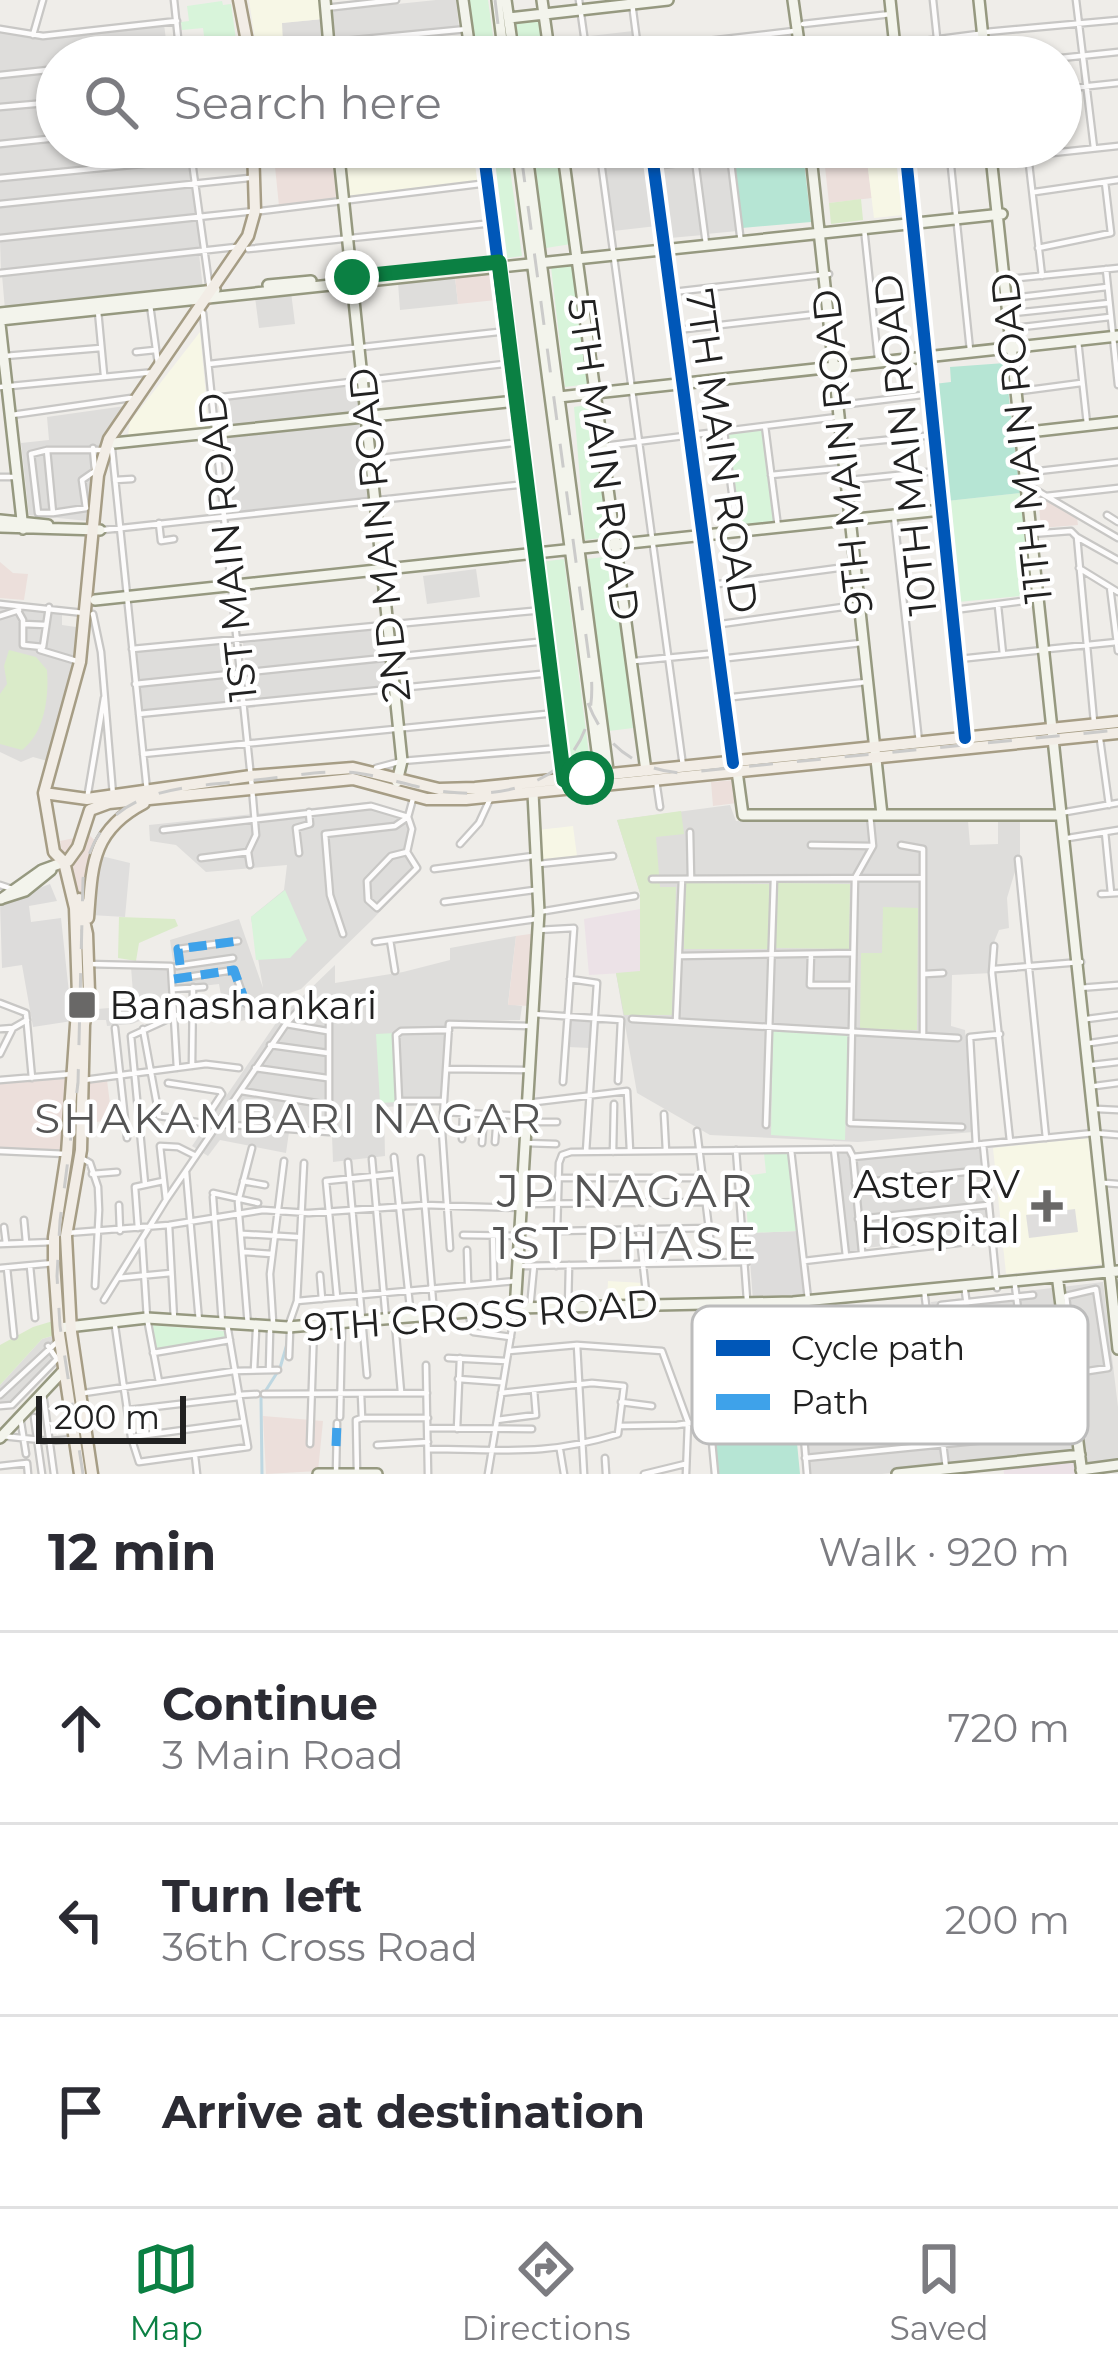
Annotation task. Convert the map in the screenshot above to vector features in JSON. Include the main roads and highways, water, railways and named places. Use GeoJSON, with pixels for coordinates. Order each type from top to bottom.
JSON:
{"type":"FeatureCollection","features":[{"type":"Feature","properties":{"kind":"main road"},"geometry":{"type":"LineString","coordinates":[[236,0],[243,36]]}},
{"type":"Feature","properties":{"kind":"main road"},"geometry":{"type":"LineString","coordinates":[[463,0],[468,36]]}},
{"type":"Feature","properties":{"kind":"main road"},"geometry":{"type":"LineString","coordinates":[[497,0],[502,36]]}},
{"type":"Feature","properties":{"kind":"main road"},"geometry":{"type":"LineString","coordinates":[[506,0],[511,36]]}},
{"type":"Feature","properties":{"kind":"main road"},"geometry":{"type":"LineString","coordinates":[[542,0],[547,36]]}},
{"type":"Feature","properties":{"kind":"main road"},"geometry":{"type":"LineString","coordinates":[[509,18],[580,5],[668,0]]}},
{"type":"Feature","properties":{"kind":"main road"},"geometry":{"type":"LineString","coordinates":[[796,0],[801,36]]}},
{"type":"Feature","properties":{"kind":"main road"},"geometry":{"type":"LineString","coordinates":[[890,0],[894,36]]}},
{"type":"Feature","properties":{"kind":"main road"},"geometry":{"type":"LineString","coordinates":[[977,0],[980,36]]}},
{"type":"Feature","properties":{"kind":"main road"},"geometry":{"type":"LineString","coordinates":[[325,4],[327,36]]}},
{"type":"Feature","properties":{"kind":"main road"},"geometry":{"type":"LineString","coordinates":[[255,168],[258,211]]}},
{"type":"Feature","properties":{"kind":"main road"},"geometry":{"type":"LineString","coordinates":[[50,796],[86,665],[94,530],[106,448],[118,423],[245,248],[258,211],[256,168]]}},
{"type":"Feature","properties":{"kind":"main road","name":"2ND MAIN ROAD"},"geometry":{"type":"LineString","coordinates":[[340,168],[399,728],[402,761],[397,783]]}},
{"type":"Feature","properties":{"kind":"main road"},"geometry":{"type":"LineString","coordinates":[[486,168],[564,780]]}},
{"type":"Feature","properties":{"kind":"main road"},"geometry":{"type":"LineString","coordinates":[[524,168],[605,781]]}},
{"type":"Feature","properties":{"kind":"main road","name":"5TH MAIN ROAD"},"geometry":{"type":"LineString","coordinates":[[565,168],[651,776]]}},
{"type":"Feature","properties":{"kind":"main road","name":"9TH MAIN ROAD"},"geometry":{"type":"LineString","coordinates":[[815,168],[847,472]]}},
{"type":"Feature","properties":{"kind":"main road","name":"10TH MAIN ROAD"},"geometry":{"type":"LineString","coordinates":[[907,168],[964,738]]}},
{"type":"Feature","properties":{"kind":"main road","name":"11TH MAIN ROAD"},"geometry":{"type":"LineString","coordinates":[[995,168],[1063,813]]}},
{"type":"Feature","properties":{"kind":"main road"},"geometry":{"type":"LineString","coordinates":[[0,319],[999,212]]}},
{"type":"Feature","properties":{"kind":"main road","name":"11TH MAIN ROAD"},"geometry":{"type":"LineString","coordinates":[[999,212],[1046,650]]}},
{"type":"Feature","properties":{"kind":"main road"},"geometry":{"type":"LineString","coordinates":[[536,260],[559,397],[574,549]]}},
{"type":"Feature","properties":{"kind":"main road"},"geometry":{"type":"LineString","coordinates":[[0,319],[208,299]]}},
{"type":"Feature","properties":{"kind":"main road"},"geometry":{"type":"LineString","coordinates":[[106,448],[208,299]]}},
{"type":"Feature","properties":{"kind":"main road"},"geometry":{"type":"LineString","coordinates":[[0,319],[3,387],[21,525]]}},
{"type":"Feature","properties":{"kind":"main road"},"geometry":{"type":"LineString","coordinates":[[559,397],[1115,337]]}},
{"type":"Feature","properties":{"kind":"main road"},"geometry":{"type":"LineString","coordinates":[[106,448],[516,401]]}},
{"type":"Feature","properties":{"kind":"main road","name":"9TH MAIN ROAD"},"geometry":{"type":"LineString","coordinates":[[840,413],[885,815]]}},
{"type":"Feature","properties":{"kind":"main road"},"geometry":{"type":"LineString","coordinates":[[1023,433],[1118,422]]}},
{"type":"Feature","properties":{"kind":"main road"},"geometry":{"type":"LineString","coordinates":[[95,600],[941,510]]}},
{"type":"Feature","properties":{"kind":"main road"},"geometry":{"type":"LineString","coordinates":[[0,523],[94,530]]}},
{"type":"Feature","properties":{"kind":"main road"},"geometry":{"type":"LineString","coordinates":[[87,934],[66,864],[54,851],[50,796],[95,600],[94,530]]}},
{"type":"Feature","properties":{"kind":"main road"},"geometry":{"type":"LineString","coordinates":[[1097,730],[1118,722]]}},
{"type":"Feature","properties":{"kind":"main road"},"geometry":{"type":"LineString","coordinates":[[50,796],[93,801],[371,770],[414,794],[445,801],[1055,734],[1118,733]]}},
{"type":"Feature","properties":{"kind":"main road"},"geometry":{"type":"LineString","coordinates":[[877,752],[919,742],[1055,734]]}},
{"type":"Feature","properties":{"kind":"main road"},"geometry":{"type":"LineString","coordinates":[[651,776],[683,767],[735,767]]}},
{"type":"Feature","properties":{"kind":"main road","name":"7TH MAIN ROAD"},"geometry":{"type":"LineString","coordinates":[[735,767],[741,813],[885,815]]}},
{"type":"Feature","properties":{"kind":"main road"},"geometry":{"type":"LineString","coordinates":[[252,782],[352,779],[439,788],[605,781]]}},
{"type":"Feature","properties":{"kind":"main road"},"geometry":{"type":"LineString","coordinates":[[515,1310],[539,920],[533,793]]}},
{"type":"Feature","properties":{"kind":"main road"},"geometry":{"type":"LineString","coordinates":[[93,801],[113,795],[149,795]]}},
{"type":"Feature","properties":{"kind":"main road"},"geometry":{"type":"LineString","coordinates":[[92,1474],[79,1394],[60,1338],[87,934],[96,848],[116,821],[149,795]]}},
{"type":"Feature","properties":{"kind":"main road"},"geometry":{"type":"LineString","coordinates":[[1,899],[28,890],[66,864],[78,847],[93,801]]}},
{"type":"Feature","properties":{"kind":"main road"},"geometry":{"type":"LineString","coordinates":[[885,815],[1063,813]]}},
{"type":"Feature","properties":{"kind":"main road"},"geometry":{"type":"LineString","coordinates":[[1063,813],[1079,962]]}},
{"type":"Feature","properties":{"kind":"main road"},"geometry":{"type":"LineString","coordinates":[[1063,813],[1118,1301]]}},
{"type":"Feature","properties":{"kind":"main road"},"geometry":{"type":"LineString","coordinates":[[66,864],[78,995],[78,1077]]}},
{"type":"Feature","properties":{"kind":"main road"},"geometry":{"type":"LineString","coordinates":[[1,899],[6,887],[51,870]]}},
{"type":"Feature","properties":{"kind":"main road"},"geometry":{"type":"LineString","coordinates":[[1082,988],[1114,1274],[1114,1347]]}},
{"type":"Feature","properties":{"kind":"main road"},"geometry":{"type":"LineString","coordinates":[[74,1156],[54,1263],[80,1474]]}},
{"type":"Feature","properties":{"kind":"main road","name":"9TH CROSS ROAD"},"geometry":{"type":"LineString","coordinates":[[390,1321],[515,1310],[793,1306],[925,1292],[966,1297],[996,1286],[1016,1292],[1114,1274]]}},
{"type":"Feature","properties":{"kind":"main road","name":"9TH CROSS ROAD"},"geometry":{"type":"LineString","coordinates":[[315,1328],[530,1308],[793,1306],[1114,1274]]}},
{"type":"Feature","properties":{"kind":"main road"},"geometry":{"type":"LineString","coordinates":[[1058,1282],[1062,1306]]}},
{"type":"Feature","properties":{"kind":"main road","name":"9TH CROSS ROAD"},"geometry":{"type":"LineString","coordinates":[[60,1338],[147,1320],[174,1319],[227,1329]]}},
{"type":"Feature","properties":{"kind":"main road","name":"9TH CROSS ROAD"},"geometry":{"type":"LineString","coordinates":[[60,1338],[147,1320],[227,1329],[362,1324]]}},
{"type":"Feature","properties":{"kind":"main road"},"geometry":{"type":"LineString","coordinates":[[1,1437],[64,1370]]}},
{"type":"Feature","properties":{"kind":"main road"},"geometry":{"type":"LineString","coordinates":[[1079,1444],[1082,1472],[1118,1465]]}},
{"type":"Feature","properties":{"kind":"main road"},"geometry":{"type":"LineString","coordinates":[[897,1474],[1001,1469],[1080,1455]]}},
{"type":"Feature","properties":{"kind":"main road"},"geometry":{"type":"LineString","coordinates":[[318,1474],[377,1474]]}},
{"type":"Feature","properties":{"kind":"waterway"},"geometry":{"type":"LineString","coordinates":[[262,1474],[261,1398],[280,1368],[287,1344]]}},
{"type":"Feature","properties":{"kind":"railway"},"geometry":{"type":"LineString","coordinates":[[495,0],[499,36]]}},
{"type":"Feature","properties":{"kind":"railway"},"geometry":{"type":"LineString","coordinates":[[83,1474],[57,1276],[78,1083],[83,879],[92,848],[106,825],[125,808],[172,790],[320,773],[357,773],[448,792],[507,790],[554,770],[584,732],[591,705],[591,673],[523,168]]}},
{"type":"Feature","properties":{"kind":"railway"},"geometry":{"type":"LineString","coordinates":[[588,703],[603,731],[623,752],[649,766],[680,773],[1118,730]]}},
{"type":"Feature","properties":{"kind":"place","name":"Banashankari"},"geometry":{"type":"Point","coordinates":[82,1005]}},
{"type":"Feature","properties":{"kind":"place","name":"Aster RV Hospital"},"geometry":{"type":"Point","coordinates":[1047,1206]}},
{"type":"Feature","properties":{"kind":"district","name":"SHAKAMBARI NAGAR"},"geometry":{"type":"Point","coordinates":[289,1118]}},
{"type":"Feature","properties":{"kind":"district","name":"JP NAGAR 1ST PHASE"},"geometry":{"type":"Point","coordinates":[626,1216]}}]}
